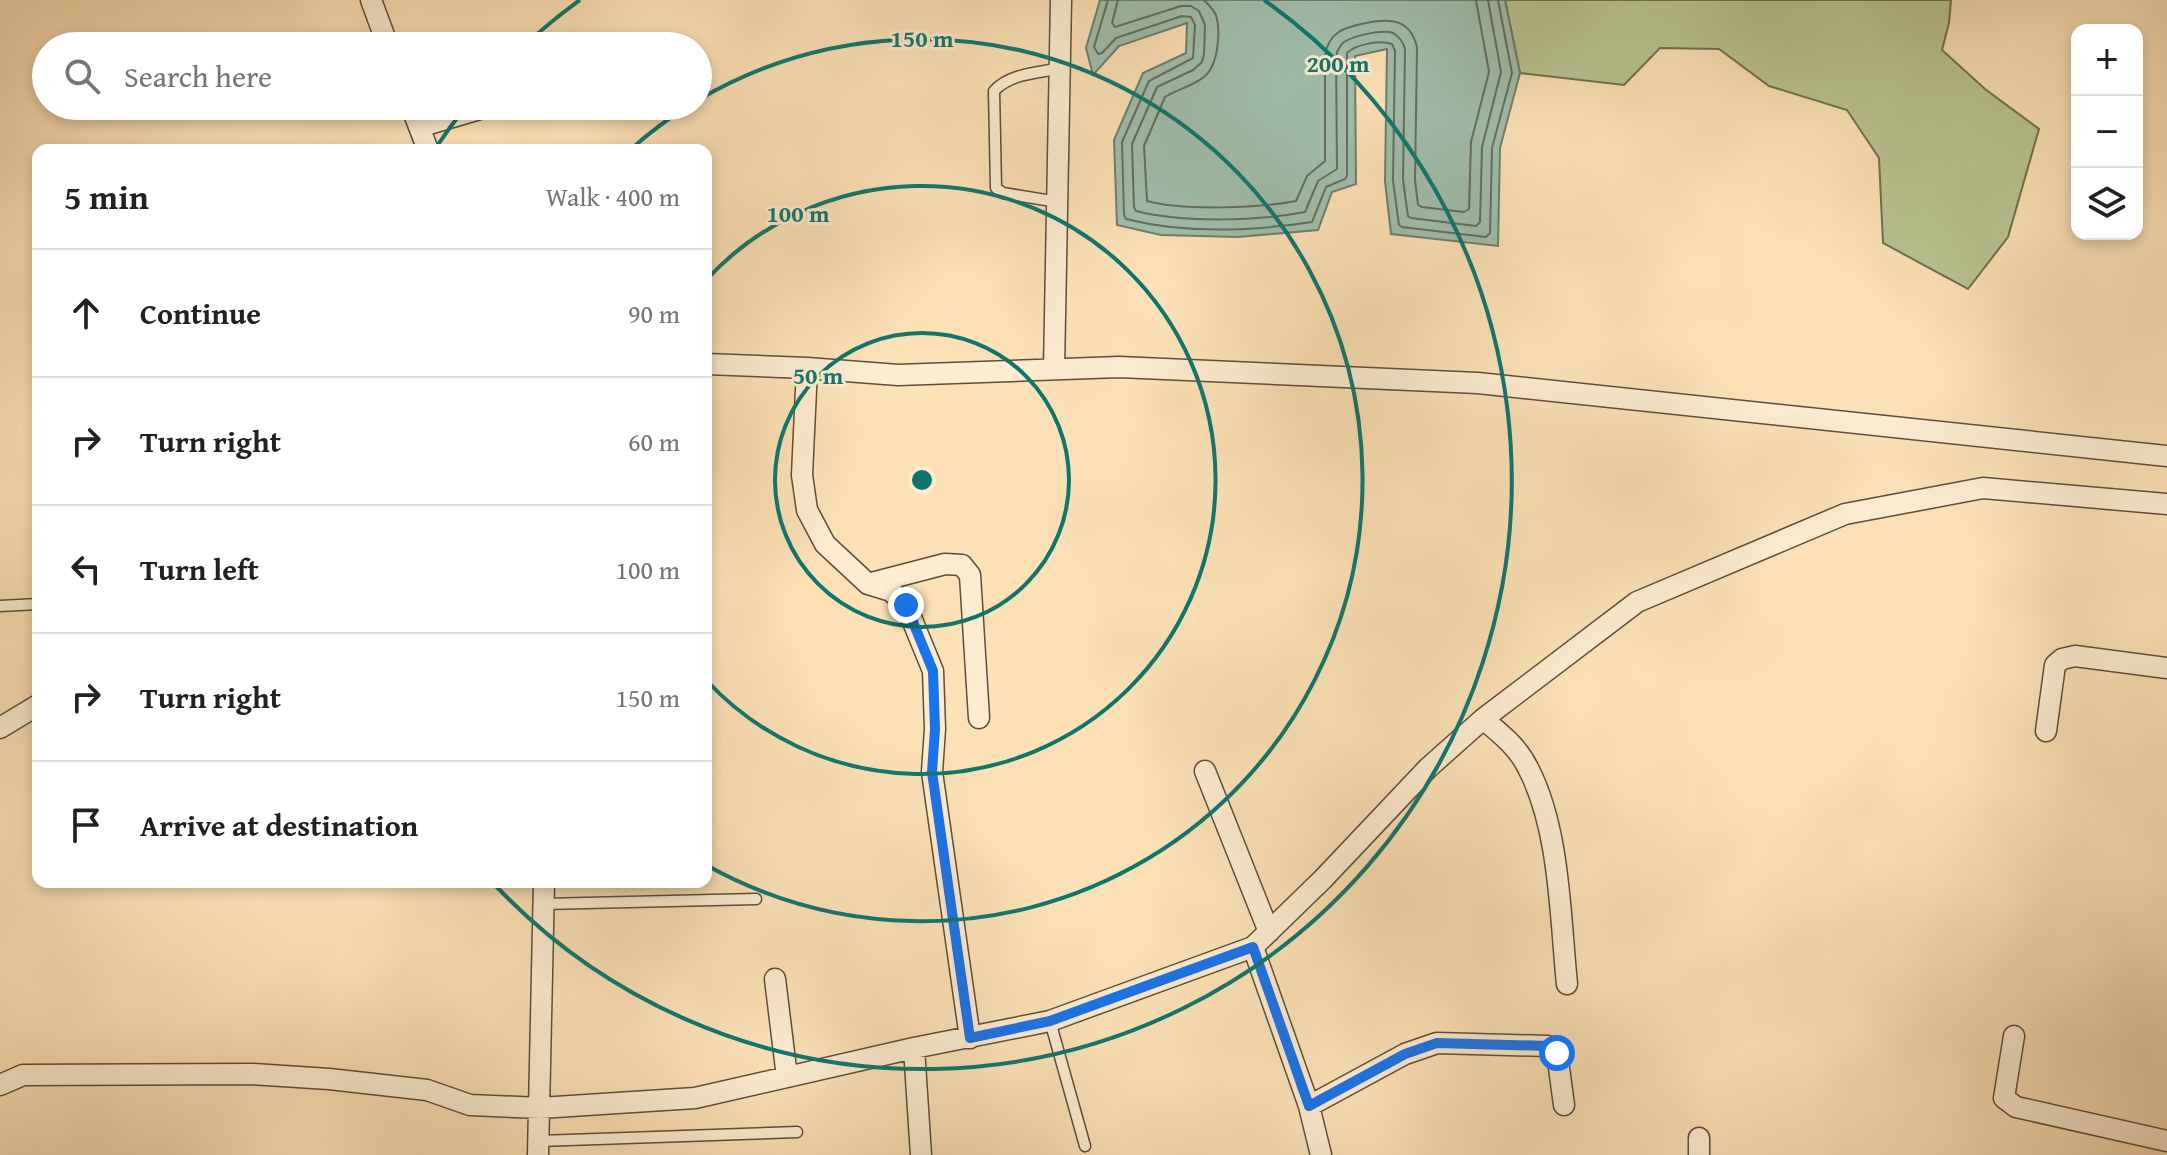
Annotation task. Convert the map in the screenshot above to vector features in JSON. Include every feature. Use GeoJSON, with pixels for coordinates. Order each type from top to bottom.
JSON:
{"type":"FeatureCollection","features":[{"type":"Feature","properties":{"kind":"street"},"geometry":{"type":"LineString","coordinates":[[371,0],[383,32]]}},
{"type":"Feature","properties":{"kind":"street"},"geometry":{"type":"LineString","coordinates":[[1054,369],[1061,0]]}},
{"type":"Feature","properties":{"kind":"street"},"geometry":{"type":"LineString","coordinates":[[416,120],[426,144]]}},
{"type":"Feature","properties":{"kind":"street"},"geometry":{"type":"LineString","coordinates":[[419,127],[443,120]]}},
{"type":"Feature","properties":{"kind":"street"},"geometry":{"type":"LineString","coordinates":[[712,364],[898,375],[1119,367],[1478,383],[2167,456]]}},
{"type":"Feature","properties":{"kind":"street"},"geometry":{"type":"LineString","coordinates":[[807,368],[802,475],[807,510],[825,544],[868,584],[891,591],[906,605],[933,671],[935,729],[932,772],[970,1038]]}},
{"type":"Feature","properties":{"kind":"street"},"geometry":{"type":"LineString","coordinates":[[0,1085],[23,1075],[252,1074],[427,1090],[470,1105],[540,1108],[695,1098],[914,1048],[1050,1021],[1253,947],[1323,879],[1428,768],[1483,719],[1637,602],[1845,514],[1983,488],[2167,504]]}},
{"type":"Feature","properties":{"kind":"street"},"geometry":{"type":"LineString","coordinates":[[868,584],[945,564],[962,565],[970,575],[979,718]]}},
{"type":"Feature","properties":{"kind":"street"},"geometry":{"type":"LineString","coordinates":[[2046,731],[2055,665],[2062,659],[2075,656],[2167,668]]}},
{"type":"Feature","properties":{"kind":"street"},"geometry":{"type":"LineString","coordinates":[[0,728],[32,709]]}},
{"type":"Feature","properties":{"kind":"street"},"geometry":{"type":"LineString","coordinates":[[1483,719],[1511,743],[1528,767],[1547,815],[1556,869],[1567,984]]}},
{"type":"Feature","properties":{"kind":"street"},"geometry":{"type":"LineString","coordinates":[[1205,771],[1269,932]]}},
{"type":"Feature","properties":{"kind":"street"},"geometry":{"type":"LineString","coordinates":[[538,1148],[544,888]]}},
{"type":"Feature","properties":{"kind":"street"},"geometry":{"type":"LineString","coordinates":[[1253,947],[1309,1106],[1321,1155]]}},
{"type":"Feature","properties":{"kind":"street"},"geometry":{"type":"LineString","coordinates":[[775,979],[787,1077]]}},
{"type":"Feature","properties":{"kind":"street"},"geometry":{"type":"LineString","coordinates":[[2014,1036],[2004,1098],[2009,1103],[2167,1141]]}},
{"type":"Feature","properties":{"kind":"street"},"geometry":{"type":"LineString","coordinates":[[1309,1106],[1405,1054],[1437,1043],[1548,1046],[1557,1053],[1564,1105]]}},
{"type":"Feature","properties":{"kind":"street"},"geometry":{"type":"LineString","coordinates":[[914,1048],[921,1155]]}},
{"type":"Feature","properties":{"kind":"lane"},"geometry":{"type":"LineString","coordinates":[[1058,202],[1003,193],[996,188],[994,91],[1010,79],[1061,68]]}},
{"type":"Feature","properties":{"kind":"lane"},"geometry":{"type":"LineString","coordinates":[[0,606],[32,604]]}},
{"type":"Feature","properties":{"kind":"lane"},"geometry":{"type":"LineString","coordinates":[[543,904],[756,899]]}},
{"type":"Feature","properties":{"kind":"lane"},"geometry":{"type":"LineString","coordinates":[[1050,1021],[1085,1146]]}},
{"type":"Feature","properties":{"kind":"lane"},"geometry":{"type":"LineString","coordinates":[[538,1148],[797,1132]]}},
{"type":"Feature","properties":{"kind":"green space"},"geometry":{"type":"Polygon","coordinates":[[[1505,0],[1951,0],[1942,50],[1985,89],[2039,129],[2008,237],[1968,289],[1883,243],[1879,158],[1847,110],[1769,86],[1719,49],[1660,48],[1624,85],[1520,73],[1505,0]]]}},
{"type":"Feature","properties":{"kind":"water"},"geometry":{"type":"Polygon","coordinates":[[[1100,0],[1505,0],[1520,73],[1500,148],[1498,246],[1391,234],[1385,181],[1387,49],[1355,56],[1356,184],[1332,192],[1318,230],[1238,237],[1161,235],[1117,225],[1114,140],[1143,73],[1186,53],[1187,23],[1119,46],[1093,75],[1086,48],[1100,0]]]}},
{"type":"Feature","properties":{"kind":"route"},"geometry":{"type":"LineString","coordinates":[[906,605],[933,671],[935,729],[932,772],[970,1038],[1050,1021],[1253,947],[1309,1106],[1405,1054],[1437,1043],[1548,1046],[1557,1053]]}}]}
